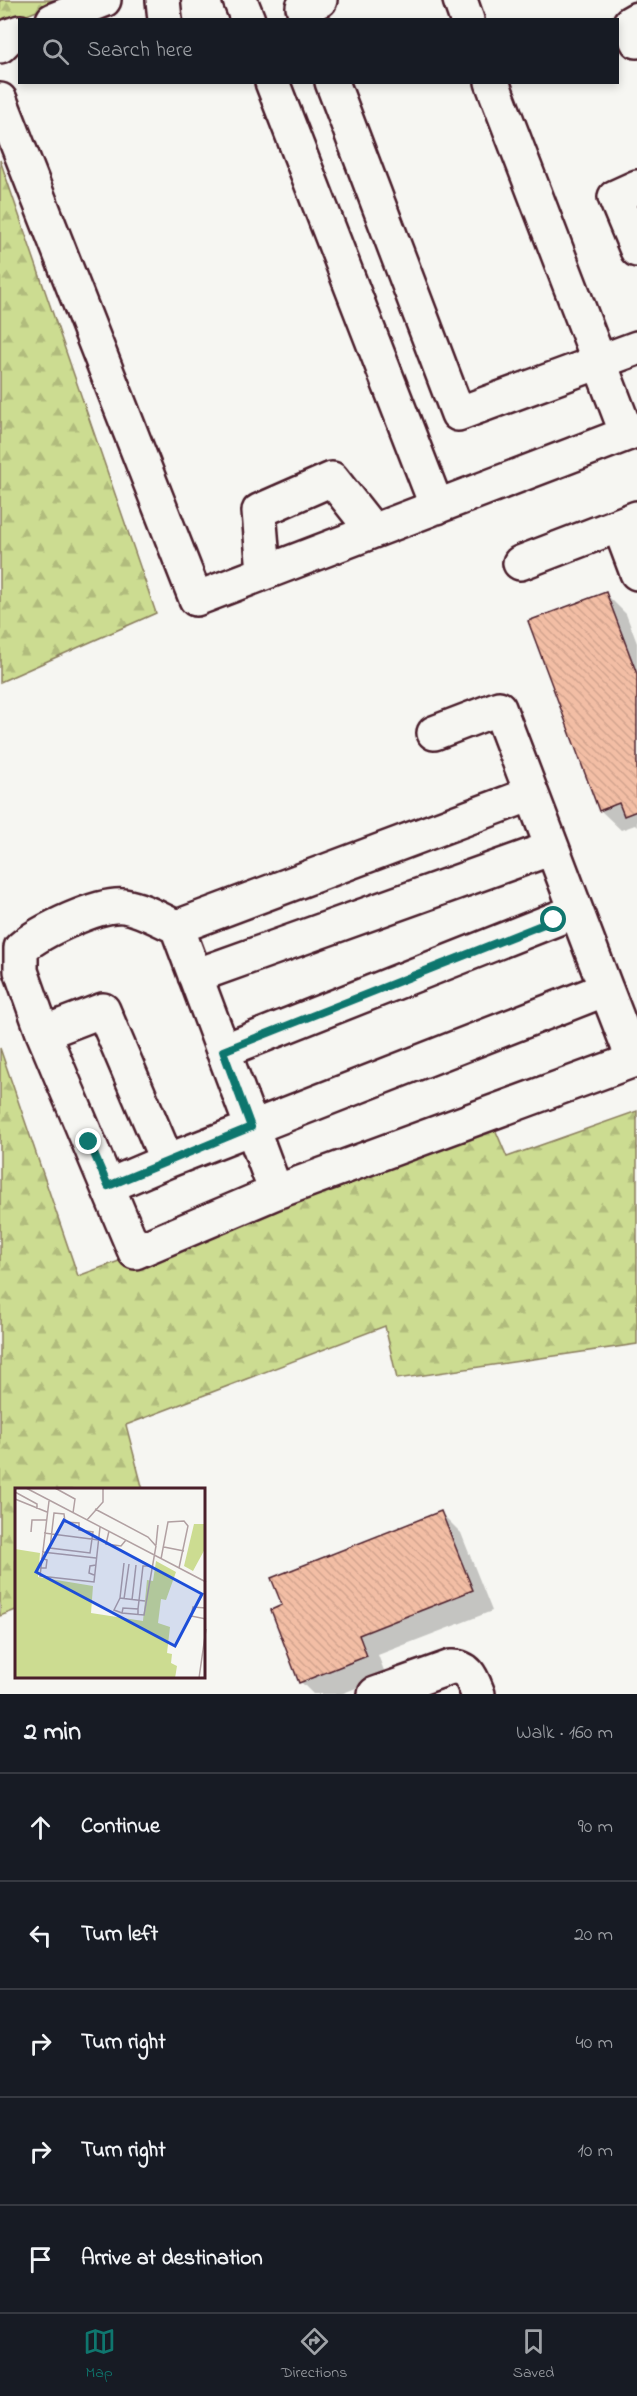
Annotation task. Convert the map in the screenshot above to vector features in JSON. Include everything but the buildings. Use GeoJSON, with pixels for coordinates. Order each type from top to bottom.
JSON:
{"type":"FeatureCollection","features":[{"type":"Feature","properties":{"kind":"lane"},"geometry":{"type":"LineString","coordinates":[[58,18],[105,0]]}},
{"type":"Feature","properties":{"kind":"lane"},"geometry":{"type":"LineString","coordinates":[[163,0],[165,18]]}},
{"type":"Feature","properties":{"kind":"lane"},"geometry":{"type":"LineString","coordinates":[[240,0],[247,18]]}},
{"type":"Feature","properties":{"kind":"lane"},"geometry":{"type":"LineString","coordinates":[[307,18],[303,7],[320,0]]}},
{"type":"Feature","properties":{"kind":"lane"},"geometry":{"type":"LineString","coordinates":[[460,0],[466,18]]}},
{"type":"Feature","properties":{"kind":"lane"},"geometry":{"type":"LineString","coordinates":[[637,19],[630,22],[637,41]]}},
{"type":"Feature","properties":{"kind":"lane"},"geometry":{"type":"LineString","coordinates":[[0,46],[11,35],[18,33]]}},
{"type":"Feature","properties":{"kind":"lane"},"geometry":{"type":"LineString","coordinates":[[273,84],[437,507]]}},
{"type":"Feature","properties":{"kind":"lane"},"geometry":{"type":"LineString","coordinates":[[333,84],[458,414],[637,348]]}},
{"type":"Feature","properties":{"kind":"lane"},"geometry":{"type":"LineString","coordinates":[[0,100],[196,599],[632,432],[600,361],[493,84]]}},
{"type":"Feature","properties":{"kind":"lane"},"geometry":{"type":"LineString","coordinates":[[637,188],[615,197],[637,250]]}},
{"type":"Feature","properties":{"kind":"lane"},"geometry":{"type":"LineString","coordinates":[[264,572],[259,511],[332,479],[373,531]]}},
{"type":"Feature","properties":{"kind":"lane"},"geometry":{"type":"LineString","coordinates":[[520,563],[628,522],[637,573]]}},
{"type":"Feature","properties":{"kind":"lane"},"geometry":{"type":"LineString","coordinates":[[276,1192],[177,927],[143,911],[123,906],[93,912],[56,925],[34,937],[21,948],[21,971],[43,1033],[135,1252],[276,1192],[635,1060],[499,708],[434,733]]}},
{"type":"Feature","properties":{"kind":"lane"},"geometry":{"type":"LineString","coordinates":[[177,927],[531,794]]}},
{"type":"Feature","properties":{"kind":"lane"},"geometry":{"type":"LineString","coordinates":[[195,976],[552,848]]}},
{"type":"Feature","properties":{"kind":"lane"},"geometry":{"type":"LineString","coordinates":[[223,1051],[576,911]]}},
{"type":"Feature","properties":{"kind":"lane"},"geometry":{"type":"LineString","coordinates":[[108,1186],[251,1127],[606,989]]}},
{"type":"Feature","properties":{"kind":"lane"},"geometry":{"type":"LineString","coordinates":[[43,1033],[103,1010],[167,1161]]}},
{"type":"Feature","properties":{"kind":"lane"},"geometry":{"type":"LineString","coordinates":[[375,1694],[451,1666],[459,1666],[467,1671],[478,1694]]}},
{"type":"Feature","properties":{"kind":"green space"},"geometry":{"type":"Polygon","coordinates":[[[0,0],[64,0],[18,18],[0,26],[0,0]]]}},
{"type":"Feature","properties":{"kind":"green space"},"geometry":{"type":"Polygon","coordinates":[[[0,160],[156,613],[0,682],[0,160]]]}},
{"type":"Feature","properties":{"kind":"green space"},"geometry":{"type":"Polygon","coordinates":[[[0,1048],[78,1276],[363,1172],[483,1101],[507,1157],[637,1111],[637,1344],[397,1379],[385,1326],[126,1425],[142,1488],[15,1488],[15,1610],[0,1616],[0,1048]]]}},
{"type":"Feature","properties":{"kind":"route"},"geometry":{"type":"LineString","coordinates":[[89,1142],[108,1186],[251,1127],[223,1051],[554,920]]}}]}
